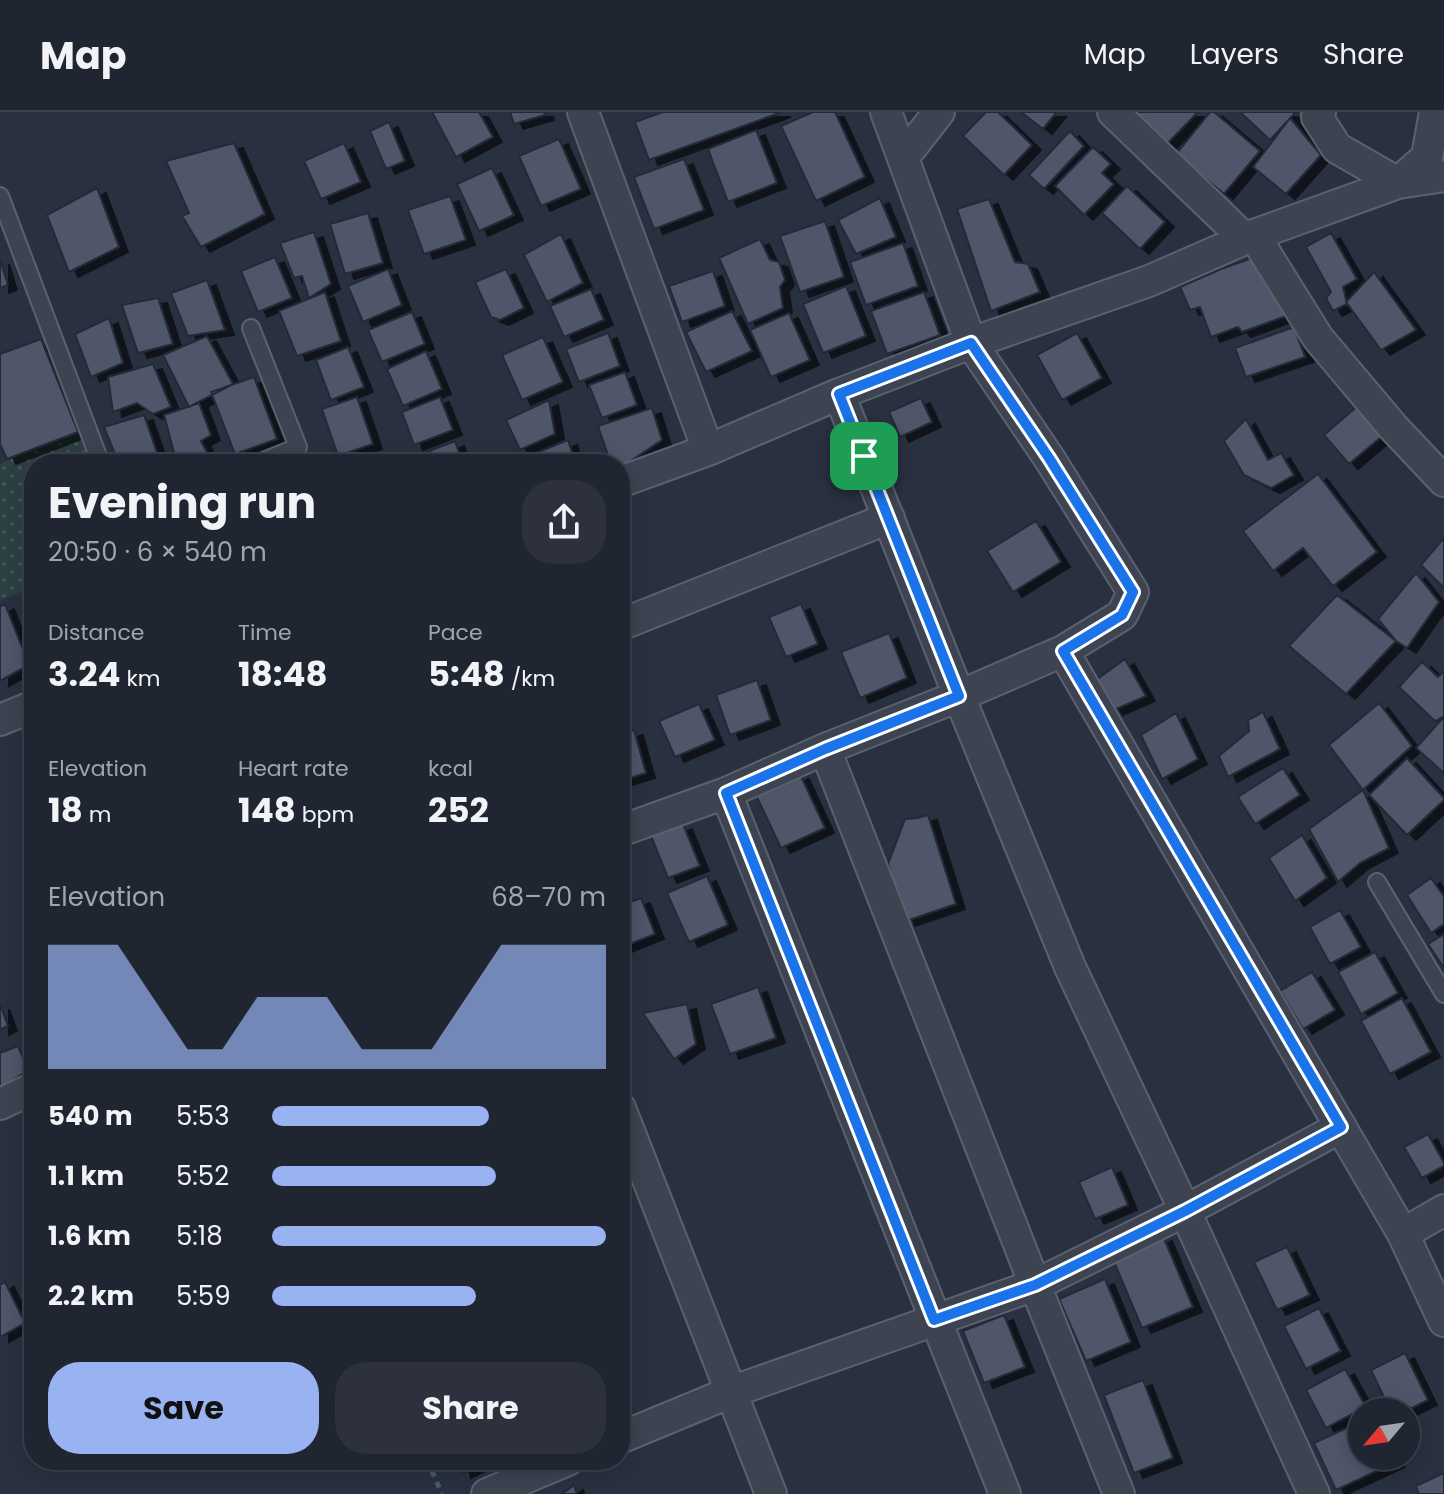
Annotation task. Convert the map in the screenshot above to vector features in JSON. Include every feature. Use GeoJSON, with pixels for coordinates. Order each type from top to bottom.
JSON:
{"type":"FeatureCollection","features":[{"type":"Feature","properties":{"kind":"street"},"geometry":{"type":"LineString","coordinates":[[583,112],[708,450]]}},
{"type":"Feature","properties":{"kind":"street"},"geometry":{"type":"LineString","coordinates":[[630,827],[726,793],[1063,651],[1122,615],[1133,592],[1049,458],[971,343],[886,112]]}},
{"type":"Feature","properties":{"kind":"street"},"geometry":{"type":"LineString","coordinates":[[903,158],[939,112]]}},
{"type":"Feature","properties":{"kind":"street"},"geometry":{"type":"LineString","coordinates":[[1113,112],[1250,237],[1318,338],[1393,427],[1444,481]]}},
{"type":"Feature","properties":{"kind":"street"},"geometry":{"type":"LineString","coordinates":[[1320,112],[1317,117],[1337,148],[1398,183]]}},
{"type":"Feature","properties":{"kind":"street"},"geometry":{"type":"LineString","coordinates":[[1398,183],[1427,157],[1435,112]]}},
{"type":"Feature","properties":{"kind":"street"},"geometry":{"type":"LineString","coordinates":[[630,478],[708,450],[839,394],[971,343],[1149,281],[1250,237],[1398,183],[1444,176]]}},
{"type":"Feature","properties":{"kind":"street"},"geometry":{"type":"LineString","coordinates":[[839,394],[1070,967],[1314,1494]]}},
{"type":"Feature","properties":{"kind":"street"},"geometry":{"type":"LineString","coordinates":[[630,621],[889,518]]}},
{"type":"Feature","properties":{"kind":"street"},"geometry":{"type":"LineString","coordinates":[[1063,651],[1403,1234],[1444,1321]]}},
{"type":"Feature","properties":{"kind":"street"},"geometry":{"type":"LineString","coordinates":[[0,720],[24,710]]}},
{"type":"Feature","properties":{"kind":"street"},"geometry":{"type":"LineString","coordinates":[[825,749],[1119,1494]]}},
{"type":"Feature","properties":{"kind":"street"},"geometry":{"type":"LineString","coordinates":[[726,793],[1005,1494]]}},
{"type":"Feature","properties":{"kind":"street"},"geometry":{"type":"LineString","coordinates":[[0,1104],[24,1093]]}},
{"type":"Feature","properties":{"kind":"street"},"geometry":{"type":"LineString","coordinates":[[630,1434],[731,1392],[1035,1285],[1185,1211],[1341,1127]]}},
{"type":"Feature","properties":{"kind":"street"},"geometry":{"type":"LineString","coordinates":[[630,1134],[771,1494]]}},
{"type":"Feature","properties":{"kind":"street"},"geometry":{"type":"LineString","coordinates":[[1403,1234],[1444,1210]]}},
{"type":"Feature","properties":{"kind":"street"},"geometry":{"type":"LineString","coordinates":[[487,1494],[544,1470]]}},
{"type":"Feature","properties":{"kind":"lane"},"geometry":{"type":"LineString","coordinates":[[0,196],[97,454]]}},
{"type":"Feature","properties":{"kind":"lane"},"geometry":{"type":"LineString","coordinates":[[251,328],[298,447],[281,454]]}},
{"type":"Feature","properties":{"kind":"lane"},"geometry":{"type":"LineString","coordinates":[[1377,882],[1444,994]]}},
{"type":"Feature","properties":{"kind":"path"},"geometry":{"type":"LineString","coordinates":[[431,1470],[442,1494]]}},
{"type":"Feature","properties":{"kind":"green space"},"geometry":{"type":"Polygon","coordinates":[[[78,432],[87,454],[24,454],[78,432]]]}},
{"type":"Feature","properties":{"kind":"green space"},"geometry":{"type":"Polygon","coordinates":[[[24,454],[24,591],[0,600],[0,464],[24,454]]]}},
{"type":"Feature","properties":{"kind":"building"},"geometry":{"type":"Polygon","coordinates":[[[432,112],[479,112],[493,137],[456,157],[432,112]]]}},
{"type":"Feature","properties":{"kind":"building"},"geometry":{"type":"Polygon","coordinates":[[[510,112],[544,112],[545,115],[514,124],[510,112]]]}},
{"type":"Feature","properties":{"kind":"building"},"geometry":{"type":"Polygon","coordinates":[[[663,112],[782,112],[649,160],[635,122],[663,112]]]}},
{"type":"Feature","properties":{"kind":"building"},"geometry":{"type":"Polygon","coordinates":[[[813,112],[835,112],[865,177],[816,201],[781,126],[813,112]]]}},
{"type":"Feature","properties":{"kind":"building"},"geometry":{"type":"Polygon","coordinates":[[[986,112],[998,112],[1032,145],[1004,175],[963,136],[986,112]]]}},
{"type":"Feature","properties":{"kind":"building"},"geometry":{"type":"Polygon","coordinates":[[[1021,112],[1057,112],[1043,129],[1021,112]]]}},
{"type":"Feature","properties":{"kind":"building"},"geometry":{"type":"Polygon","coordinates":[[[1126,112],[1198,112],[1163,148],[1126,112]]]}},
{"type":"Feature","properties":{"kind":"building"},"geometry":{"type":"Polygon","coordinates":[[[1210,112],[1214,112],[1260,151],[1224,194],[1176,154],[1210,112]]]}},
{"type":"Feature","properties":{"kind":"building"},"geometry":{"type":"Polygon","coordinates":[[[1240,112],[1296,112],[1270,140],[1240,112]]]}},
{"type":"Feature","properties":{"kind":"building"},"geometry":{"type":"Polygon","coordinates":[[[1290,118],[1321,155],[1286,194],[1253,167],[1290,118]]]}},
{"type":"Feature","properties":{"kind":"building"},"geometry":{"type":"Polygon","coordinates":[[[389,122],[405,161],[386,169],[370,131],[389,122]]]}},
{"type":"Feature","properties":{"kind":"building"},"geometry":{"type":"Polygon","coordinates":[[[756,130],[777,183],[728,202],[708,149],[756,130]]]}},
{"type":"Feature","properties":{"kind":"building"},"geometry":{"type":"Polygon","coordinates":[[[1070,131],[1084,146],[1044,189],[1029,175],[1070,131]]]}},
{"type":"Feature","properties":{"kind":"building"},"geometry":{"type":"Polygon","coordinates":[[[559,139],[581,189],[541,206],[519,156],[559,139]]]}},
{"type":"Feature","properties":{"kind":"building"},"geometry":{"type":"Polygon","coordinates":[[[234,143],[265,214],[201,247],[182,216],[189,213],[166,161],[234,143]]]}},
{"type":"Feature","properties":{"kind":"building"},"geometry":{"type":"Polygon","coordinates":[[[344,143],[361,182],[321,199],[304,161],[344,143]]]}},
{"type":"Feature","properties":{"kind":"building"},"geometry":{"type":"Polygon","coordinates":[[[1093,147],[1111,164],[1102,173],[1114,184],[1084,215],[1055,186],[1093,147]]]}},
{"type":"Feature","properties":{"kind":"building"},"geometry":{"type":"Polygon","coordinates":[[[684,159],[704,210],[654,229],[634,177],[684,159]]]}},
{"type":"Feature","properties":{"kind":"building"},"geometry":{"type":"Polygon","coordinates":[[[492,168],[514,215],[479,231],[457,184],[492,168]]]}},
{"type":"Feature","properties":{"kind":"building"},"geometry":{"type":"Polygon","coordinates":[[[1127,186],[1165,222],[1140,249],[1102,213],[1127,186]]]}},
{"type":"Feature","properties":{"kind":"building"},"geometry":{"type":"Polygon","coordinates":[[[97,188],[119,247],[69,272],[47,215],[97,188]]]}},
{"type":"Feature","properties":{"kind":"building"},"geometry":{"type":"Polygon","coordinates":[[[450,196],[466,240],[424,254],[408,210],[450,196]]]}},
{"type":"Feature","properties":{"kind":"building"},"geometry":{"type":"Polygon","coordinates":[[[880,198],[896,237],[856,254],[838,220],[880,198]]]}},
{"type":"Feature","properties":{"kind":"building"},"geometry":{"type":"Polygon","coordinates":[[[989,199],[1015,262],[1028,264],[1040,292],[991,311],[957,209],[989,199]]]}},
{"type":"Feature","properties":{"kind":"building"},"geometry":{"type":"Polygon","coordinates":[[[368,213],[383,263],[345,274],[330,224],[368,213]]]}},
{"type":"Feature","properties":{"kind":"building"},"geometry":{"type":"Polygon","coordinates":[[[825,221],[844,277],[800,292],[780,236],[825,221]]]}},
{"type":"Feature","properties":{"kind":"building"},"geometry":{"type":"Polygon","coordinates":[[[314,232],[331,284],[309,298],[302,276],[294,278],[280,243],[314,232]]]}},
{"type":"Feature","properties":{"kind":"building"},"geometry":{"type":"Polygon","coordinates":[[[1331,233],[1357,279],[1343,287],[1347,304],[1333,311],[1326,298],[1331,292],[1306,247],[1331,233]]]}},
{"type":"Feature","properties":{"kind":"building"},"geometry":{"type":"Polygon","coordinates":[[[561,234],[583,283],[547,302],[524,255],[561,234]]]}},
{"type":"Feature","properties":{"kind":"building"},"geometry":{"type":"Polygon","coordinates":[[[760,239],[770,260],[779,262],[785,280],[780,287],[783,308],[748,324],[719,258],[760,239]]]}},
{"type":"Feature","properties":{"kind":"building"},"geometry":{"type":"Polygon","coordinates":[[[903,243],[918,286],[866,305],[850,262],[903,243]]]}},
{"type":"Feature","properties":{"kind":"building"},"geometry":{"type":"Polygon","coordinates":[[[1266,253],[1289,315],[1242,332],[1238,327],[1211,337],[1200,307],[1190,310],[1180,287],[1266,253]]]}},
{"type":"Feature","properties":{"kind":"building"},"geometry":{"type":"Polygon","coordinates":[[[275,257],[292,298],[258,312],[241,271],[275,257]]]}},
{"type":"Feature","properties":{"kind":"building"},"geometry":{"type":"Polygon","coordinates":[[[0,259],[8,285],[0,288],[0,259]]]}},
{"type":"Feature","properties":{"kind":"building"},"geometry":{"type":"Polygon","coordinates":[[[388,269],[402,305],[363,322],[348,286],[388,269]]]}},
{"type":"Feature","properties":{"kind":"building"},"geometry":{"type":"Polygon","coordinates":[[[506,269],[524,308],[500,320],[491,317],[475,282],[506,269]]]}},
{"type":"Feature","properties":{"kind":"building"},"geometry":{"type":"Polygon","coordinates":[[[713,271],[725,306],[682,322],[669,286],[713,271]]]}},
{"type":"Feature","properties":{"kind":"building"},"geometry":{"type":"Polygon","coordinates":[[[1374,272],[1416,330],[1381,350],[1346,302],[1374,272]]]}},
{"type":"Feature","properties":{"kind":"building"},"geometry":{"type":"Polygon","coordinates":[[[207,280],[225,330],[188,336],[171,293],[207,280]]]}},
{"type":"Feature","properties":{"kind":"building"},"geometry":{"type":"Polygon","coordinates":[[[846,286],[866,336],[823,353],[803,304],[846,286]]]}},
{"type":"Feature","properties":{"kind":"building"},"geometry":{"type":"Polygon","coordinates":[[[591,289],[604,320],[564,337],[550,306],[591,289]]]}},
{"type":"Feature","properties":{"kind":"building"},"geometry":{"type":"Polygon","coordinates":[[[325,292],[341,341],[297,356],[279,311],[325,292]]]}},
{"type":"Feature","properties":{"kind":"building"},"geometry":{"type":"Polygon","coordinates":[[[924,292],[940,335],[887,354],[871,311],[924,292]]]}},
{"type":"Feature","properties":{"kind":"building"},"geometry":{"type":"Polygon","coordinates":[[[158,298],[173,344],[138,353],[122,305],[158,298]]]}},
{"type":"Feature","properties":{"kind":"building"},"geometry":{"type":"Polygon","coordinates":[[[732,311],[752,351],[706,372],[686,332],[732,311]]]}},
{"type":"Feature","properties":{"kind":"building"},"geometry":{"type":"Polygon","coordinates":[[[412,312],[425,344],[382,362],[368,330],[412,312]]]}},
{"type":"Feature","properties":{"kind":"building"},"geometry":{"type":"Polygon","coordinates":[[[789,313],[810,360],[771,377],[750,330],[789,313]]]}},
{"type":"Feature","properties":{"kind":"building"},"geometry":{"type":"Polygon","coordinates":[[[109,318],[123,363],[91,377],[75,334],[109,318]]]}},
{"type":"Feature","properties":{"kind":"building"},"geometry":{"type":"Polygon","coordinates":[[[1294,327],[1305,357],[1246,377],[1235,348],[1294,327]]]}},
{"type":"Feature","properties":{"kind":"building"},"geometry":{"type":"Polygon","coordinates":[[[608,333],[620,366],[579,382],[566,349],[608,333]]]}},
{"type":"Feature","properties":{"kind":"building"},"geometry":{"type":"Polygon","coordinates":[[[1077,333],[1102,378],[1062,400],[1037,355],[1077,333]]]}},
{"type":"Feature","properties":{"kind":"building"},"geometry":{"type":"Polygon","coordinates":[[[207,336],[233,384],[189,407],[163,355],[207,336]]]}},
{"type":"Feature","properties":{"kind":"building"},"geometry":{"type":"Polygon","coordinates":[[[543,337],[563,382],[522,400],[502,355],[543,337]]]}},
{"type":"Feature","properties":{"kind":"building"},"geometry":{"type":"Polygon","coordinates":[[[41,339],[78,432],[7,459],[0,444],[0,354],[41,339]]]}},
{"type":"Feature","properties":{"kind":"building"},"geometry":{"type":"Polygon","coordinates":[[[348,347],[364,387],[331,400],[316,360],[348,347]]]}},
{"type":"Feature","properties":{"kind":"building"},"geometry":{"type":"Polygon","coordinates":[[[426,351],[442,389],[403,406],[387,369],[426,351]]]}},
{"type":"Feature","properties":{"kind":"building"},"geometry":{"type":"Polygon","coordinates":[[[153,364],[171,407],[153,414],[137,403],[113,412],[108,377],[153,364]]]}},
{"type":"Feature","properties":{"kind":"building"},"geometry":{"type":"Polygon","coordinates":[[[625,372],[637,405],[602,418],[589,385],[625,372]]]}},
{"type":"Feature","properties":{"kind":"building"},"geometry":{"type":"Polygon","coordinates":[[[254,377],[277,439],[235,454],[211,392],[254,377]]]}},
{"type":"Feature","properties":{"kind":"building"},"geometry":{"type":"Polygon","coordinates":[[[357,397],[373,444],[337,454],[322,409],[357,397]]]}},
{"type":"Feature","properties":{"kind":"building"},"geometry":{"type":"Polygon","coordinates":[[[440,397],[453,430],[414,445],[402,412],[440,397]]]}},
{"type":"Feature","properties":{"kind":"building"},"geometry":{"type":"Polygon","coordinates":[[[1368,397],[1393,427],[1349,464],[1324,435],[1368,397]]]}},
{"type":"Feature","properties":{"kind":"building"},"geometry":{"type":"Polygon","coordinates":[[[921,398],[932,422],[900,437],[889,412],[921,398]]]}},
{"type":"Feature","properties":{"kind":"building"},"geometry":{"type":"Polygon","coordinates":[[[549,400],[555,434],[520,450],[506,420],[549,400]]]}},
{"type":"Feature","properties":{"kind":"building"},"geometry":{"type":"Polygon","coordinates":[[[199,403],[211,435],[201,441],[208,454],[174,454],[164,415],[199,403]]]}},
{"type":"Feature","properties":{"kind":"building"},"geometry":{"type":"Polygon","coordinates":[[[652,408],[662,440],[630,461],[630,454],[608,454],[598,426],[652,408]]]}},
{"type":"Feature","properties":{"kind":"building"},"geometry":{"type":"Polygon","coordinates":[[[144,415],[158,454],[115,454],[104,427],[144,415]]]}},
{"type":"Feature","properties":{"kind":"building"},"geometry":{"type":"Polygon","coordinates":[[[1246,419],[1268,460],[1281,453],[1294,475],[1271,488],[1244,475],[1224,441],[1246,419]]]}},
{"type":"Feature","properties":{"kind":"building"},"geometry":{"type":"Polygon","coordinates":[[[568,440],[573,454],[533,454],[568,440]]]}},
{"type":"Feature","properties":{"kind":"building"},"geometry":{"type":"Polygon","coordinates":[[[455,441],[460,454],[421,454],[455,441]]]}},
{"type":"Feature","properties":{"kind":"building"},"geometry":{"type":"Polygon","coordinates":[[[1318,474],[1377,552],[1333,586],[1303,548],[1273,571],[1243,531],[1318,474]]]}},
{"type":"Feature","properties":{"kind":"building"},"geometry":{"type":"Polygon","coordinates":[[[1036,521],[1061,562],[1013,592],[987,551],[1036,521]]]}},
{"type":"Feature","properties":{"kind":"building"},"geometry":{"type":"Polygon","coordinates":[[[1444,538],[1444,588],[1421,565],[1444,538]]]}},
{"type":"Feature","properties":{"kind":"building"},"geometry":{"type":"Polygon","coordinates":[[[1416,573],[1439,602],[1407,648],[1396,641],[1378,619],[1416,573]]]}},
{"type":"Feature","properties":{"kind":"building"},"geometry":{"type":"Polygon","coordinates":[[[1337,595],[1396,641],[1346,694],[1289,646],[1337,595]]]}},
{"type":"Feature","properties":{"kind":"building"},"geometry":{"type":"Polygon","coordinates":[[[5,604],[24,652],[24,668],[0,681],[0,607],[5,604]]]}},
{"type":"Feature","properties":{"kind":"building"},"geometry":{"type":"Polygon","coordinates":[[[801,604],[818,644],[786,657],[769,617],[801,604]]]}},
{"type":"Feature","properties":{"kind":"building"},"geometry":{"type":"Polygon","coordinates":[[[889,633],[907,678],[860,698],[841,652],[889,633]]]}},
{"type":"Feature","properties":{"kind":"building"},"geometry":{"type":"Polygon","coordinates":[[[1125,659],[1146,696],[1114,710],[1096,680],[1125,659]]]}},
{"type":"Feature","properties":{"kind":"building"},"geometry":{"type":"Polygon","coordinates":[[[1422,662],[1438,677],[1444,671],[1444,716],[1435,721],[1399,687],[1422,662]]]}},
{"type":"Feature","properties":{"kind":"building"},"geometry":{"type":"Polygon","coordinates":[[[757,680],[771,720],[730,735],[716,695],[757,680]]]}},
{"type":"Feature","properties":{"kind":"building"},"geometry":{"type":"Polygon","coordinates":[[[1379,703],[1412,746],[1363,790],[1329,745],[1379,703]]]}},
{"type":"Feature","properties":{"kind":"building"},"geometry":{"type":"Polygon","coordinates":[[[699,704],[715,740],[675,757],[659,721],[699,704]]]}},
{"type":"Feature","properties":{"kind":"building"},"geometry":{"type":"Polygon","coordinates":[[[1263,712],[1280,749],[1228,777],[1219,756],[1249,731],[1248,720],[1263,712]]]}},
{"type":"Feature","properties":{"kind":"building"},"geometry":{"type":"Polygon","coordinates":[[[1176,713],[1198,759],[1162,779],[1141,735],[1176,713]]]}},
{"type":"Feature","properties":{"kind":"building"},"geometry":{"type":"Polygon","coordinates":[[[1444,720],[1444,773],[1416,748],[1444,720]]]}},
{"type":"Feature","properties":{"kind":"building"},"geometry":{"type":"Polygon","coordinates":[[[634,730],[646,773],[630,778],[630,731],[634,730]]]}},
{"type":"Feature","properties":{"kind":"building"},"geometry":{"type":"Polygon","coordinates":[[[1407,758],[1444,800],[1407,835],[1369,795],[1407,758]]]}},
{"type":"Feature","properties":{"kind":"building"},"geometry":{"type":"Polygon","coordinates":[[[1283,768],[1300,795],[1255,824],[1238,797],[1283,768]]]}},
{"type":"Feature","properties":{"kind":"building"},"geometry":{"type":"Polygon","coordinates":[[[800,774],[825,828],[781,848],[755,793],[800,774]]]}},
{"type":"Feature","properties":{"kind":"building"},"geometry":{"type":"Polygon","coordinates":[[[1363,790],[1389,848],[1360,863],[1338,882],[1309,829],[1363,790]]]}},
{"type":"Feature","properties":{"kind":"building"},"geometry":{"type":"Polygon","coordinates":[[[928,815],[956,904],[906,921],[888,864],[905,819],[928,815]]]}},
{"type":"Feature","properties":{"kind":"building"},"geometry":{"type":"Polygon","coordinates":[[[683,824],[700,866],[668,878],[651,836],[683,824]]]}},
{"type":"Feature","properties":{"kind":"building"},"geometry":{"type":"Polygon","coordinates":[[[1302,835],[1327,878],[1295,901],[1269,858],[1302,835]]]}},
{"type":"Feature","properties":{"kind":"building"},"geometry":{"type":"Polygon","coordinates":[[[707,876],[728,925],[689,942],[667,893],[707,876]]]}},
{"type":"Feature","properties":{"kind":"building"},"geometry":{"type":"Polygon","coordinates":[[[1431,878],[1444,894],[1444,924],[1431,933],[1407,895],[1431,878]]]}},
{"type":"Feature","properties":{"kind":"building"},"geometry":{"type":"Polygon","coordinates":[[[641,898],[655,934],[630,944],[630,902],[641,898]]]}},
{"type":"Feature","properties":{"kind":"building"},"geometry":{"type":"Polygon","coordinates":[[[1340,910],[1361,947],[1330,964],[1310,927],[1340,910]]]}},
{"type":"Feature","properties":{"kind":"building"},"geometry":{"type":"Polygon","coordinates":[[[1444,934],[1444,968],[1428,944],[1444,934]]]}},
{"type":"Feature","properties":{"kind":"building"},"geometry":{"type":"Polygon","coordinates":[[[1375,952],[1398,993],[1361,1014],[1338,972],[1375,952]]]}},
{"type":"Feature","properties":{"kind":"building"},"geometry":{"type":"Polygon","coordinates":[[[1312,972],[1335,1010],[1303,1029],[1280,991],[1312,972]]]}},
{"type":"Feature","properties":{"kind":"building"},"geometry":{"type":"Polygon","coordinates":[[[758,987],[776,1038],[730,1054],[711,1004],[758,987]]]}},
{"type":"Feature","properties":{"kind":"building"},"geometry":{"type":"Polygon","coordinates":[[[1402,998],[1431,1052],[1390,1074],[1361,1021],[1402,998]]]}},
{"type":"Feature","properties":{"kind":"building"},"geometry":{"type":"Polygon","coordinates":[[[0,1004],[8,1026],[0,1030],[0,1004]]]}},
{"type":"Feature","properties":{"kind":"building"},"geometry":{"type":"Polygon","coordinates":[[[687,1004],[696,1044],[674,1059],[643,1013],[687,1004]]]}},
{"type":"Feature","properties":{"kind":"building"},"geometry":{"type":"Polygon","coordinates":[[[18,1046],[24,1060],[24,1073],[0,1089],[0,1053],[18,1046]]]}},
{"type":"Feature","properties":{"kind":"building"},"geometry":{"type":"Polygon","coordinates":[[[1428,1134],[1444,1166],[1422,1178],[1404,1147],[1428,1134]]]}},
{"type":"Feature","properties":{"kind":"building"},"geometry":{"type":"Polygon","coordinates":[[[1112,1167],[1128,1205],[1095,1219],[1079,1182],[1112,1167]]]}},
{"type":"Feature","properties":{"kind":"building"},"geometry":{"type":"Polygon","coordinates":[[[1163,1236],[1193,1307],[1142,1328],[1112,1257],[1163,1236]]]}},
{"type":"Feature","properties":{"kind":"building"},"geometry":{"type":"Polygon","coordinates":[[[1287,1247],[1310,1295],[1277,1310],[1254,1262],[1287,1247]]]}},
{"type":"Feature","properties":{"kind":"building"},"geometry":{"type":"Polygon","coordinates":[[[1105,1279],[1131,1342],[1086,1361],[1059,1299],[1105,1279]]]}},
{"type":"Feature","properties":{"kind":"building"},"geometry":{"type":"Polygon","coordinates":[[[5,1282],[24,1324],[0,1337],[0,1285],[5,1282]]]}},
{"type":"Feature","properties":{"kind":"building"},"geometry":{"type":"Polygon","coordinates":[[[1319,1308],[1341,1351],[1306,1369],[1284,1326],[1319,1308]]]}},
{"type":"Feature","properties":{"kind":"building"},"geometry":{"type":"Polygon","coordinates":[[[1004,1315],[1025,1367],[984,1383],[963,1331],[1004,1315]]]}},
{"type":"Feature","properties":{"kind":"building"},"geometry":{"type":"Polygon","coordinates":[[[1405,1353],[1428,1400],[1420,1404],[1420,1398],[1384,1398],[1371,1370],[1405,1353]]]}},
{"type":"Feature","properties":{"kind":"building"},"geometry":{"type":"Polygon","coordinates":[[[1345,1369],[1361,1398],[1348,1398],[1348,1416],[1326,1428],[1306,1390],[1345,1369]]]}},
{"type":"Feature","properties":{"kind":"building"},"geometry":{"type":"Polygon","coordinates":[[[1143,1380],[1173,1458],[1134,1473],[1104,1395],[1143,1380]]]}},
{"type":"Feature","properties":{"kind":"building"},"geometry":{"type":"Polygon","coordinates":[[[1348,1427],[1348,1470],[1379,1470],[1336,1490],[1314,1443],[1348,1427]]]}},
{"type":"Feature","properties":{"kind":"building"},"geometry":{"type":"Polygon","coordinates":[[[1444,1473],[1444,1494],[1419,1494],[1416,1486],[1444,1473]]]}},
{"type":"Feature","properties":{"kind":"building"},"geometry":{"type":"Polygon","coordinates":[[[574,1485],[577,1494],[562,1494],[574,1485]]]}},
{"type":"Feature","properties":{"kind":"route"},"geometry":{"type":"LineString","coordinates":[[971,343],[1049,458],[1133,592],[1122,615],[1063,651],[1341,1127],[1185,1211],[1035,1285],[934,1320],[726,793],[825,749],[959,696],[864,456],[839,394],[971,343]]}}]}
